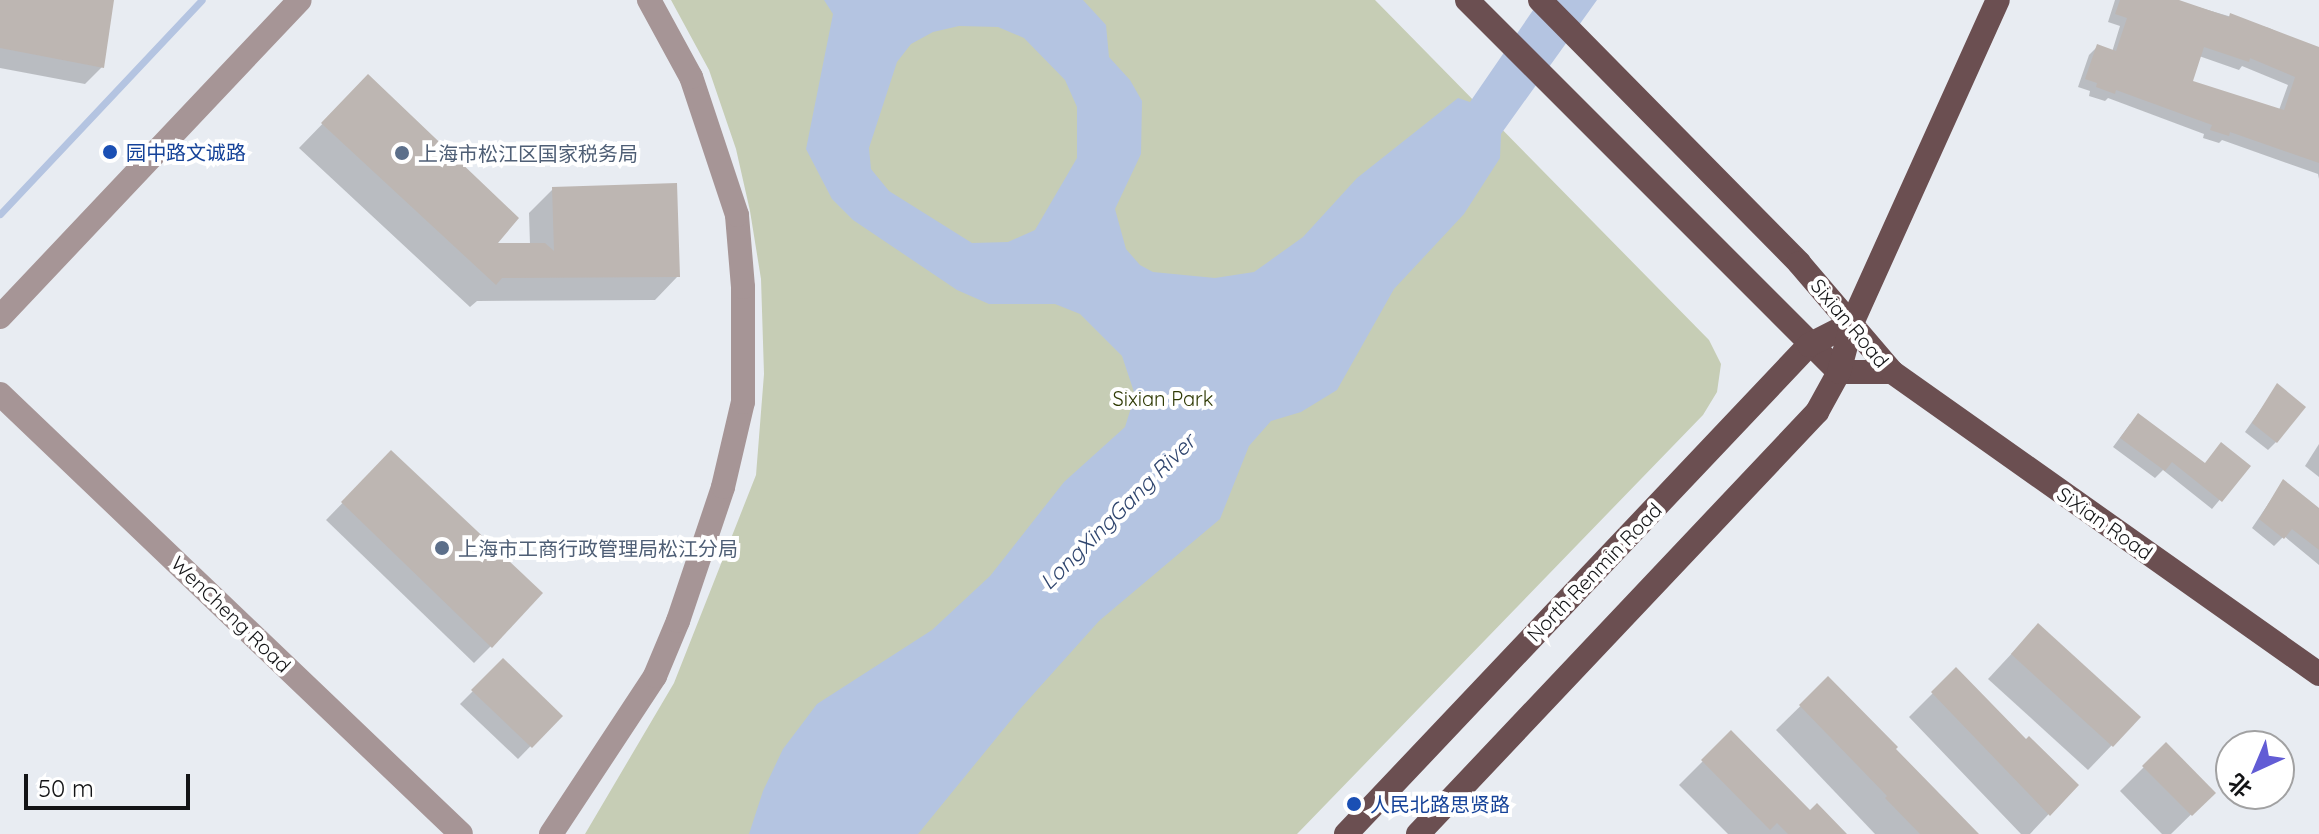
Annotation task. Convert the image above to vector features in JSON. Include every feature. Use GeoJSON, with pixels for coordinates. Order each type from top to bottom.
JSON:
{"type":"FeatureCollection","features":[{"type":"Feature","properties":{"kind":"main road","name":"Sixian Road"},"geometry":{"type":"LineString","coordinates":[[1467,0],[1839,372],[1892,372]]}},
{"type":"Feature","properties":{"kind":"main road","name":"Sixian Road"},"geometry":{"type":"LineString","coordinates":[[1540,0],[1799,263],[1892,372]]}},
{"type":"Feature","properties":{"kind":"main road"},"geometry":{"type":"LineString","coordinates":[[1418,834],[1817,412],[1839,372],[1852,323],[1998,0]]}},
{"type":"Feature","properties":{"kind":"main road","name":"North Renmin Road"},"geometry":{"type":"LineString","coordinates":[[1346,834],[1809,345],[1852,323]]}},
{"type":"Feature","properties":{"kind":"main road","name":"SiXian Road"},"geometry":{"type":"LineString","coordinates":[[1892,372],[2319,674]]}},
{"type":"Feature","properties":{"kind":"street"},"geometry":{"type":"LineString","coordinates":[[0,317],[300,0]]}},
{"type":"Feature","properties":{"kind":"street"},"geometry":{"type":"LineString","coordinates":[[551,834],[655,676],[678,621],[723,487],[743,402],[743,287],[737,215],[691,77],[649,0]]}},
{"type":"Feature","properties":{"kind":"street","name":"WenCheng Road"},"geometry":{"type":"LineString","coordinates":[[0,394],[461,834]]}},
{"type":"Feature","properties":{"kind":"green space","name":"Sixian Park"},"geometry":{"type":"Polygon","coordinates":[[[671,0],[1375,0],[1709,340],[1721,364],[1717,392],[1703,415],[1297,834],[585,834],[674,683],[756,475],[764,374],[761,279],[750,211],[736,149],[709,70],[671,0]]]}},
{"type":"Feature","properties":{"kind":"water","name":"LongXingGang River"},"geometry":{"type":"Polygon","coordinates":[[[824,0],[1083,0],[1106,25],[1109,57],[1130,80],[1142,101],[1141,154],[1115,209],[1126,249],[1140,265],[1153,272],[1215,278],[1254,272],[1303,237],[1357,178],[1458,98],[1470,102],[1540,0],[1597,0],[1501,134],[1500,158],[1464,214],[1394,289],[1337,390],[1301,412],[1271,421],[1249,446],[1220,519],[1099,621],[1020,709],[918,834],[749,834],[763,791],[783,749],[817,704],[932,630],[990,576],[1064,482],[1125,427],[1135,395],[1122,356],[1080,314],[1055,304],[989,304],[957,290],[853,220],[832,199],[806,149],[833,14],[824,0]],[[959,26],[933,32],[911,44],[897,62],[869,148],[871,169],[889,191],[972,243],[1008,242],[1035,230],[1077,158],[1077,107],[1065,80],[1024,38],[998,27],[959,26]]]}},
{"type":"Feature","properties":{"kind":"building"},"geometry":{"type":"Polygon","coordinates":[[[0,0],[114,0],[104,68],[0,48],[0,0]]]}},
{"type":"Feature","properties":{"kind":"building"},"geometry":{"type":"Polygon","coordinates":[[[2120,0],[2179,0],[2229,17],[2230,13],[2319,47],[2319,163],[2230,132],[2229,136],[2210,130],[2212,125],[2116,90],[2115,94],[2085,79],[2097,44],[2116,51],[2127,18],[2115,14],[2120,0]],[[2204,47],[2193,81],[2284,110],[2295,77],[2250,58],[2249,62],[2204,47]]]}},
{"type":"Feature","properties":{"kind":"building","name":"上海市松江区国家税务局"},"geometry":{"type":"Polygon","coordinates":[[[368,74],[519,218],[498,243],[545,243],[554,251],[552,187],[677,183],[680,277],[502,278],[496,285],[321,123],[368,74]]]}},
{"type":"Feature","properties":{"kind":"building"},"geometry":{"type":"Polygon","coordinates":[[[2277,383],[2306,407],[2277,443],[2252,423],[2277,383]]]}},
{"type":"Feature","properties":{"kind":"building"},"geometry":{"type":"Polygon","coordinates":[[[2138,413],[2205,463],[2221,442],[2251,466],[2222,502],[2172,462],[2165,471],[2120,438],[2138,413]]]}},
{"type":"Feature","properties":{"kind":"building","name":"上海市工商行政管理局松江分局"},"geometry":{"type":"Polygon","coordinates":[[[391,450],[543,593],[492,648],[341,502],[391,450]]]}},
{"type":"Feature","properties":{"kind":"building"},"geometry":{"type":"Polygon","coordinates":[[[2283,479],[2319,508],[2319,550],[2292,529],[2284,539],[2259,519],[2283,479]]]}},
{"type":"Feature","properties":{"kind":"building"},"geometry":{"type":"Polygon","coordinates":[[[2038,623],[2141,717],[2113,747],[2011,654],[2038,623]]]}},
{"type":"Feature","properties":{"kind":"building"},"geometry":{"type":"Polygon","coordinates":[[[503,658],[563,716],[532,748],[471,690],[503,658]]]}},
{"type":"Feature","properties":{"kind":"building"},"geometry":{"type":"Polygon","coordinates":[[[1956,667],[2026,739],[2029,736],[2079,785],[2050,816],[1931,692],[1956,667]]]}},
{"type":"Feature","properties":{"kind":"building"},"geometry":{"type":"Polygon","coordinates":[[[1828,676],[1979,834],[1920,834],[1885,798],[1887,796],[1799,705],[1828,676]]]}},
{"type":"Feature","properties":{"kind":"building"},"geometry":{"type":"Polygon","coordinates":[[[1731,730],[1810,810],[1817,803],[1847,834],[1788,834],[1777,823],[1770,830],[1701,760],[1731,730]]]}},
{"type":"Feature","properties":{"kind":"building"},"geometry":{"type":"Polygon","coordinates":[[[2166,742],[2215,794],[2192,816],[2142,766],[2166,742]]]}},
{"type":"Feature","properties":{"kind":"waterway"},"geometry":{"type":"LineString","coordinates":[[0,214],[202,0]]}},
{"type":"Feature","properties":{"kind":"place","name":"园中路文诚路"},"geometry":{"type":"Point","coordinates":[110,152]}},
{"type":"Feature","properties":{"kind":"place","name":"上海市松江区国家税务局"},"geometry":{"type":"Point","coordinates":[402,153]}},
{"type":"Feature","properties":{"kind":"place","name":"上海市工商行政管理局松江分局"},"geometry":{"type":"Point","coordinates":[442,548]}},
{"type":"Feature","properties":{"kind":"place","name":"人民北路思贤路"},"geometry":{"type":"Point","coordinates":[1354,804]}}]}
